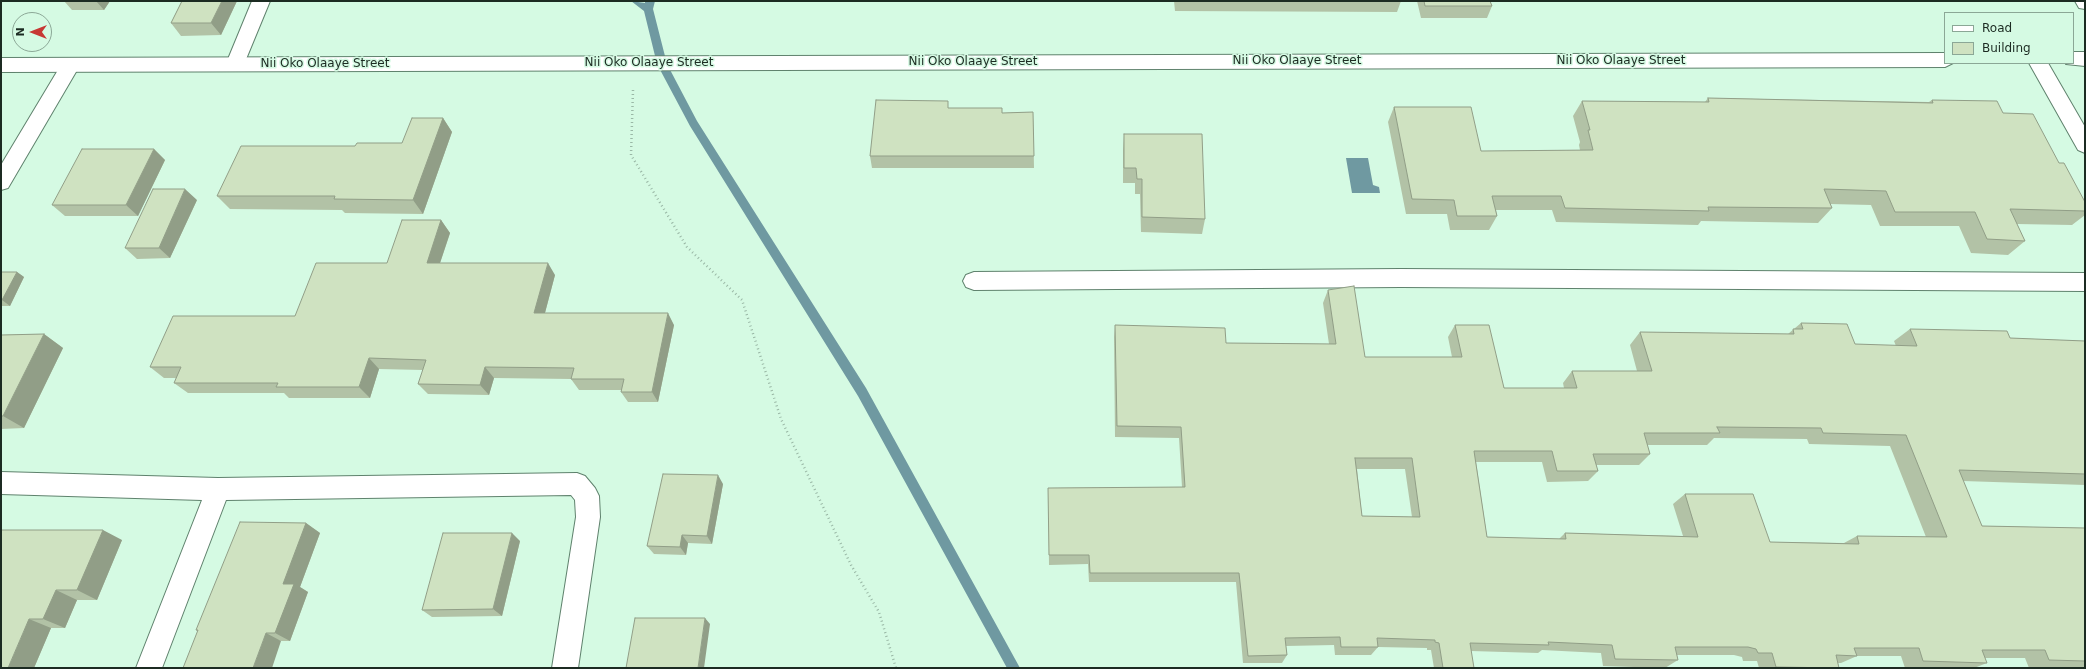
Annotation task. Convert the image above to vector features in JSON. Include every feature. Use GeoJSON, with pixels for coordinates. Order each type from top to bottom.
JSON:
{"type":"FeatureCollection","features":[{"type":"Feature","properties":{"kind":"street"},"geometry":{"type":"LineString","coordinates":[[235,64],[261,1]]}},
{"type":"Feature","properties":{"kind":"street"},"geometry":{"type":"LineString","coordinates":[[2074,59],[2085,59]]}},
{"type":"Feature","properties":{"kind":"street","name":"Nii Oko Olaaye Street"},"geometry":{"type":"LineString","coordinates":[[1,65],[1944,60]]}},
{"type":"Feature","properties":{"kind":"street"},"geometry":{"type":"LineString","coordinates":[[2039,64],[2085,144]]}},
{"type":"Feature","properties":{"kind":"street"},"geometry":{"type":"LineString","coordinates":[[1,182],[71,65]]}},
{"type":"Feature","properties":{"kind":"street"},"geometry":{"type":"LineString","coordinates":[[974,281],[1409,278],[2085,282]]}},
{"type":"Feature","properties":{"kind":"street"},"geometry":{"type":"LineString","coordinates":[[1,483],[218,489],[577,484],[587,496],[588,516],[565,668]]}},
{"type":"Feature","properties":{"kind":"street"},"geometry":{"type":"LineString","coordinates":[[149,668],[218,489]]}},
{"type":"Feature","properties":{"kind":"path"},"geometry":{"type":"LineString","coordinates":[[634,63],[631,156],[687,247],[742,300],[781,419],[851,566],[879,612],[896,668]]}},
{"type":"Feature","properties":{"kind":"water"},"geometry":{"type":"Polygon","coordinates":[[[1346,158],[1368,158],[1373,185],[1379,187],[1380,193],[1352,193],[1346,158]]]}},
{"type":"Feature","properties":{"kind":"building"},"geometry":{"type":"Polygon","coordinates":[[[182,1],[222,1],[211,23],[171,23],[182,1]]]}},
{"type":"Feature","properties":{"kind":"building"},"geometry":{"type":"Polygon","coordinates":[[[1424,1],[1490,1],[1492,6],[1425,6],[1424,1]]]}},
{"type":"Feature","properties":{"kind":"building"},"geometry":{"type":"Polygon","coordinates":[[[1708,98],[1933,103],[1932,100],[1997,101],[2003,113],[2033,114],[2059,163],[2064,163],[2085,202],[2085,211],[2010,209],[2025,241],[1987,239],[1975,212],[1895,212],[1886,191],[1824,189],[1832,208],[1708,207],[1709,211],[1565,208],[1561,196],[1492,196],[1497,216],[1457,216],[1454,200],[1412,199],[1394,107],[1471,107],[1481,151],[1593,150],[1588,130],[1590,130],[1582,101],[1709,102],[1708,98]]]}},
{"type":"Feature","properties":{"kind":"building"},"geometry":{"type":"Polygon","coordinates":[[[876,100],[948,101],[948,108],[1002,108],[1002,113],[1033,112],[1034,156],[870,156],[876,100]]]}},
{"type":"Feature","properties":{"kind":"building"},"geometry":{"type":"Polygon","coordinates":[[[412,118],[443,118],[413,200],[334,199],[335,196],[217,196],[241,146],[355,146],[357,143],[402,143],[412,118]]]}},
{"type":"Feature","properties":{"kind":"building"},"geometry":{"type":"Polygon","coordinates":[[[1124,134],[1202,134],[1205,219],[1142,217],[1142,179],[1137,179],[1136,168],[1124,168],[1124,134]]]}},
{"type":"Feature","properties":{"kind":"building"},"geometry":{"type":"Polygon","coordinates":[[[82,149],[154,149],[126,205],[52,205],[82,149]]]}},
{"type":"Feature","properties":{"kind":"building"},"geometry":{"type":"Polygon","coordinates":[[[153,189],[185,189],[159,248],[125,248],[153,189]]]}},
{"type":"Feature","properties":{"kind":"building"},"geometry":{"type":"Polygon","coordinates":[[[402,220],[441,220],[427,263],[548,263],[534,313],[668,313],[652,392],[621,392],[624,379],[571,379],[574,368],[485,367],[480,385],[418,384],[426,360],[369,358],[359,387],[276,387],[278,383],[174,383],[181,367],[150,367],[173,316],[295,316],[316,263],[387,263],[402,220]]]}},
{"type":"Feature","properties":{"kind":"building"},"geometry":{"type":"Polygon","coordinates":[[[1,272],[17,272],[2,300],[1,300],[1,272]]]}},
{"type":"Feature","properties":{"kind":"building"},"geometry":{"type":"Polygon","coordinates":[[[1354,286],[1365,357],[1462,357],[1455,325],[1489,325],[1504,388],[1577,388],[1572,371],[1652,371],[1640,332],[1794,334],[1793,329],[1803,329],[1801,323],[1847,324],[1855,344],[1917,346],[1910,329],[2007,331],[2010,338],[2085,341],[2085,474],[1959,470],[1982,526],[2085,528],[2085,661],[2049,660],[2045,650],[1982,650],[1987,663],[1923,661],[1919,648],[1854,648],[1857,656],[1836,655],[1839,668],[1776,667],[1772,653],[1758,653],[1756,649],[1748,647],[1675,647],[1678,660],[1615,659],[1612,645],[1548,642],[1549,645],[1470,643],[1474,668],[1443,668],[1439,643],[1435,642],[1435,640],[1377,638],[1378,647],[1341,647],[1340,637],[1285,638],[1287,655],[1248,656],[1239,573],[1090,573],[1089,555],[1049,555],[1048,488],[1185,487],[1181,427],[1117,426],[1115,325],[1225,328],[1226,343],[1336,344],[1328,290],[1354,286]],[[1717,427],[1720,433],[1644,433],[1650,454],[1593,454],[1598,471],[1557,471],[1552,451],[1474,451],[1487,537],[1566,539],[1565,533],[1698,537],[1685,494],[1753,494],[1770,542],[1859,544],[1857,536],[1947,537],[1906,435],[1823,433],[1821,428],[1717,427]],[[1355,458],[1362,516],[1420,517],[1412,458],[1355,458]]]}},
{"type":"Feature","properties":{"kind":"building"},"geometry":{"type":"Polygon","coordinates":[[[44,334],[3,416],[1,416],[1,335],[44,334]]]}},
{"type":"Feature","properties":{"kind":"building"},"geometry":{"type":"Polygon","coordinates":[[[663,474],[718,475],[707,536],[682,535],[680,547],[647,546],[663,474]]]}},
{"type":"Feature","properties":{"kind":"building"},"geometry":{"type":"Polygon","coordinates":[[[240,522],[306,523],[283,584],[294,584],[275,633],[266,633],[253,668],[183,668],[198,630],[196,630],[240,522]]]}},
{"type":"Feature","properties":{"kind":"building"},"geometry":{"type":"Polygon","coordinates":[[[1,530],[103,530],[77,590],[56,590],[43,619],[29,619],[8,668],[1,668],[1,530]]]}},
{"type":"Feature","properties":{"kind":"building"},"geometry":{"type":"Polygon","coordinates":[[[443,533],[512,533],[493,609],[422,610],[443,533]]]}},
{"type":"Feature","properties":{"kind":"building"},"geometry":{"type":"Polygon","coordinates":[[[635,618],[705,618],[698,668],[626,668],[635,618]]]}},
{"type":"Feature","properties":{"kind":"waterway"},"geometry":{"type":"LineString","coordinates":[[636,1],[648,9]]}},
{"type":"Feature","properties":{"kind":"waterway"},"geometry":{"type":"LineString","coordinates":[[648,9],[650,1]]}},
{"type":"Feature","properties":{"kind":"waterway"},"geometry":{"type":"LineString","coordinates":[[648,9],[662,64],[693,123],[862,392],[1014,668]]}}]}
